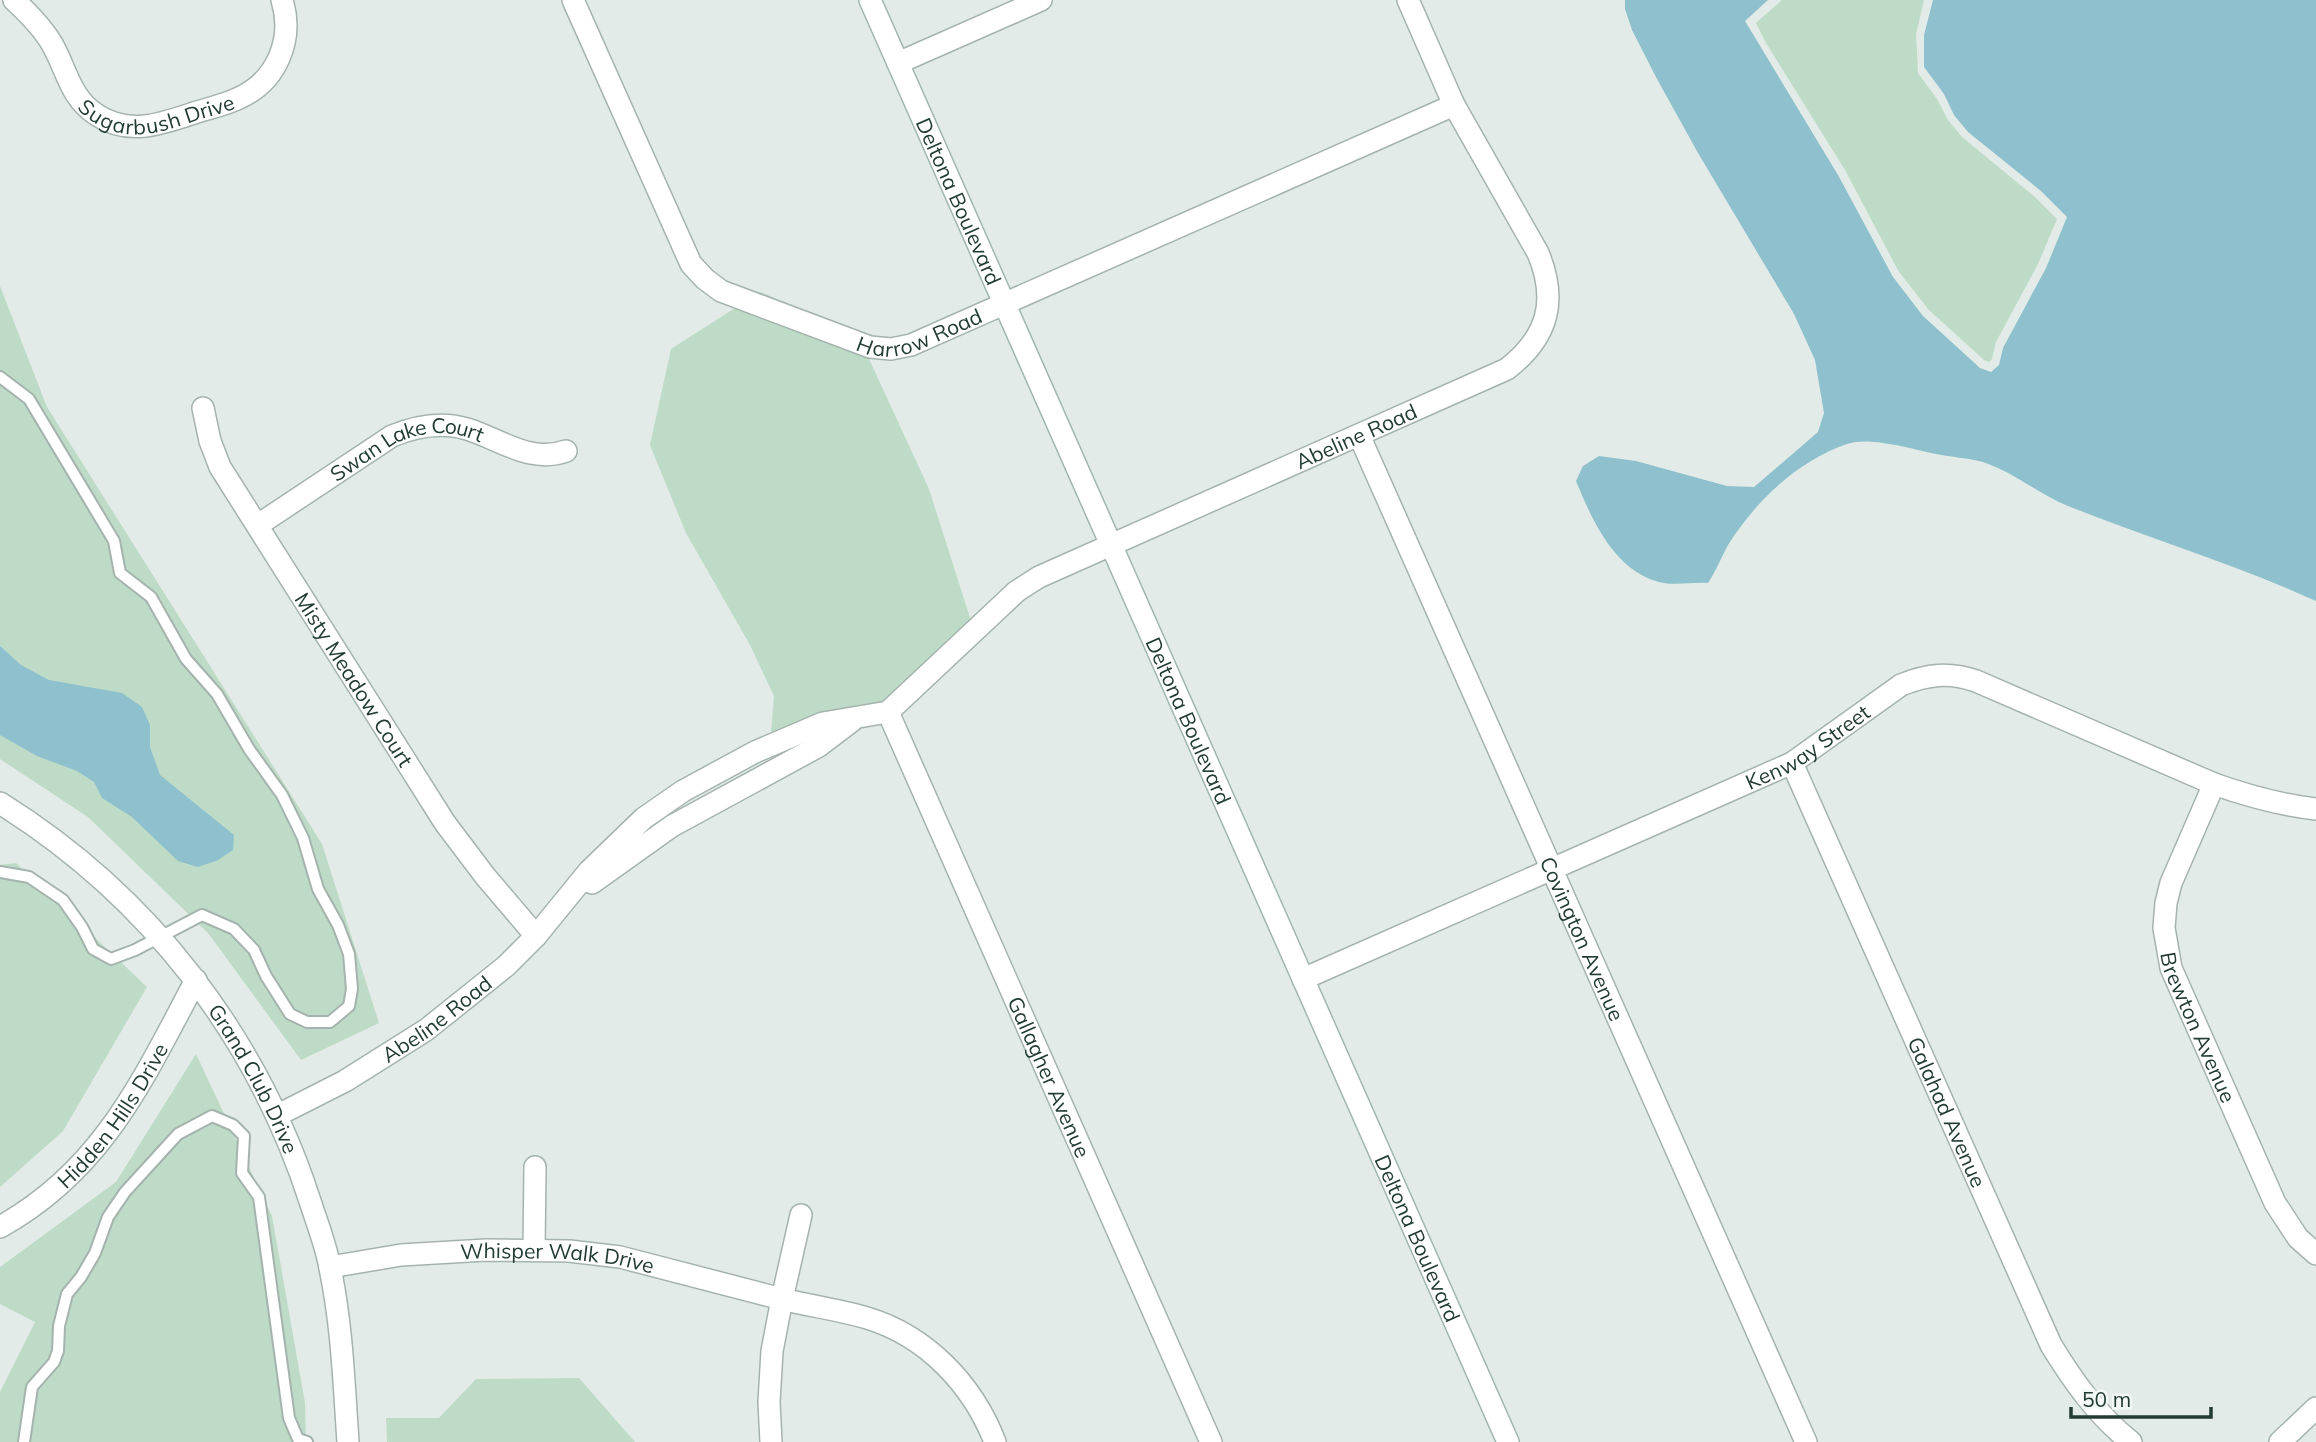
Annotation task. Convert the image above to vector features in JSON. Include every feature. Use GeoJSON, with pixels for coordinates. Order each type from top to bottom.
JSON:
{"type":"FeatureCollection","features":[{"type":"Feature","properties":{"kind":"street","name":"Sugarbush Drive"},"geometry":{"type":"LineString","coordinates":[[14,0],[52,44],[72,89],[82,102],[97,116],[132,127],[153,126],[239,99],[253,90],[276,65],[283,50],[286,30],[282,0]]}},
{"type":"Feature","properties":{"kind":"street","name":"Harrow Road"},"geometry":{"type":"LineString","coordinates":[[573,0],[691,264],[721,291],[870,347],[891,349],[911,345],[1454,105]]}},
{"type":"Feature","properties":{"kind":"street","name":"Deltona Boulevard"},"geometry":{"type":"LineString","coordinates":[[870,0],[1508,1442]]}},
{"type":"Feature","properties":{"kind":"street"},"geometry":{"type":"LineString","coordinates":[[898,63],[1041,0]]}},
{"type":"Feature","properties":{"kind":"street","name":"Abeline Road"},"geometry":{"type":"LineString","coordinates":[[278,1115],[345,1081],[426,1030],[506,966],[536,936],[589,871],[644,818],[683,791],[755,752],[822,723],[888,712],[1017,591],[1039,577],[1507,369],[1533,345],[1547,313],[1549,292],[1546,272],[1538,253],[1454,105],[1408,0]]}},
{"type":"Feature","properties":{"kind":"street","name":"Misty Meadow Court"},"geometry":{"type":"LineString","coordinates":[[203,408],[210,441],[220,467],[445,822],[485,876],[536,936]]}},
{"type":"Feature","properties":{"kind":"street","name":"Swan Lake Court"},"geometry":{"type":"LineString","coordinates":[[258,526],[392,436],[408,429],[448,425],[466,429],[526,453],[543,456],[566,451]]}},
{"type":"Feature","properties":{"kind":"street","name":"Covington Avenue"},"geometry":{"type":"LineString","coordinates":[[1359,435],[1806,1442]]}},
{"type":"Feature","properties":{"kind":"street","name":"Kenway Street"},"geometry":{"type":"LineString","coordinates":[[1303,979],[1792,763],[1901,685],[1920,677],[1940,674],[1976,681],[2248,796],[2287,806],[2316,809]]}},
{"type":"Feature","properties":{"kind":"street","name":"Gallagher Avenue"},"geometry":{"type":"LineString","coordinates":[[888,712],[1211,1442]]}},
{"type":"Feature","properties":{"kind":"street","name":"Galahad Avenue"},"geometry":{"type":"LineString","coordinates":[[1792,763],[2051,1345],[2069,1376],[2094,1408],[2131,1442]]}},
{"type":"Feature","properties":{"kind":"street","name":"Brewton Avenue"},"geometry":{"type":"LineString","coordinates":[[2214,783],[2171,883],[2164,928],[2166,948],[2171,968],[2275,1203],[2298,1238],[2316,1254]]}},
{"type":"Feature","properties":{"kind":"street","name":"Grand Club Drive"},"geometry":{"type":"LineString","coordinates":[[0,803],[73,854],[121,896],[196,979],[252,1065],[278,1115],[300,1170],[330,1267],[340,1338],[348,1442]]}},
{"type":"Feature","properties":{"kind":"street","name":"Hidden Hills Drive"},"geometry":{"type":"LineString","coordinates":[[0,1227],[25,1213],[55,1190],[108,1134],[131,1100],[196,979]]}},
{"type":"Feature","properties":{"kind":"street"},"geometry":{"type":"LineString","coordinates":[[534,1250],[535,1167]]}},
{"type":"Feature","properties":{"kind":"street"},"geometry":{"type":"LineString","coordinates":[[771,1442],[769,1402],[772,1352],[801,1216]]}},
{"type":"Feature","properties":{"kind":"street","name":"Whisper Walk Drive"},"geometry":{"type":"LineString","coordinates":[[330,1267],[401,1255],[534,1250],[620,1257],[782,1300],[868,1319],[897,1330],[923,1346],[951,1370],[970,1393],[995,1442]]}},
{"type":"Feature","properties":{"kind":"street"},"geometry":{"type":"LineString","coordinates":[[2280,1442],[2316,1408]]}},
{"type":"Feature","properties":{"kind":"lane"},"geometry":{"type":"LineString","coordinates":[[0,377],[29,399],[114,541],[120,573],[151,597],[186,659],[218,694],[248,749],[282,795],[303,838],[318,890],[338,925],[349,954],[352,989],[349,1006],[330,1022],[307,1021],[290,1014],[266,976],[254,950],[234,929],[202,915],[135,950],[111,959],[93,949],[82,926],[63,900],[29,877],[0,872]]}},
{"type":"Feature","properties":{"kind":"lane"},"geometry":{"type":"LineString","coordinates":[[24,1442],[32,1387],[54,1362],[67,1294],[95,1254],[108,1217],[125,1192],[178,1134],[212,1116],[233,1125],[244,1136],[242,1173],[259,1197],[289,1418],[298,1439],[307,1442]]}},
{"type":"Feature","properties":{"kind":"green space"},"geometry":{"type":"Polygon","coordinates":[[[1782,0],[1924,0],[1916,34],[1918,73],[1962,137],[2036,198],[2057,219],[2038,264],[1996,342],[1989,362],[1929,310],[1899,272],[1845,170],[1766,43],[1756,23],[1782,0]]]}},
{"type":"Feature","properties":{"kind":"green space"},"geometry":{"type":"Polygon","coordinates":[[[0,286],[47,407],[322,844],[379,1023],[301,1060],[208,933],[88,817],[0,759],[0,286]]]}},
{"type":"Feature","properties":{"kind":"green space"},"geometry":{"type":"Polygon","coordinates":[[[760,292],[857,333],[929,489],[971,621],[868,717],[770,746],[774,696],[750,645],[686,533],[650,445],[671,349],[760,292]]]}},
{"type":"Feature","properties":{"kind":"green space"},"geometry":{"type":"Polygon","coordinates":[[[16,863],[147,987],[63,1131],[0,1187],[0,865],[16,863]]]}},
{"type":"Feature","properties":{"kind":"green space"},"geometry":{"type":"Polygon","coordinates":[[[196,1054],[272,1216],[305,1403],[306,1442],[0,1442],[0,1392],[35,1322],[0,1304],[0,1267],[116,1182],[196,1054]]]}},
{"type":"Feature","properties":{"kind":"green space"},"geometry":{"type":"Polygon","coordinates":[[[579,1378],[635,1442],[387,1442],[386,1418],[439,1418],[476,1379],[579,1378]]]}},
{"type":"Feature","properties":{"kind":"water"},"geometry":{"type":"Polygon","coordinates":[[[1625,0],[1768,0],[1745,21],[1838,175],[1893,277],[1923,316],[1980,368],[1991,372],[1999,365],[2003,348],[2046,268],[2067,217],[2041,191],[1968,132],[1924,67],[1924,35],[1933,0],[2316,0],[2316,601],[2255,575],[2068,506],[2005,471],[1983,462],[1867,441],[1847,444],[1829,451],[1794,472],[1779,485],[1739,529],[1708,583],[1659,582],[1629,567],[1607,542],[1589,512],[1576,481],[1583,466],[1599,456],[1636,461],[1727,486],[1754,487],[1818,432],[1824,413],[1815,360],[1794,314],[1657,79],[1632,30],[1625,0]]]}},
{"type":"Feature","properties":{"kind":"water"},"geometry":{"type":"Polygon","coordinates":[[[0,646],[21,665],[49,680],[122,693],[142,707],[150,725],[150,747],[160,775],[234,835],[233,850],[218,860],[198,867],[178,861],[132,817],[102,798],[94,782],[77,771],[37,756],[0,735],[0,646]]]}}]}
